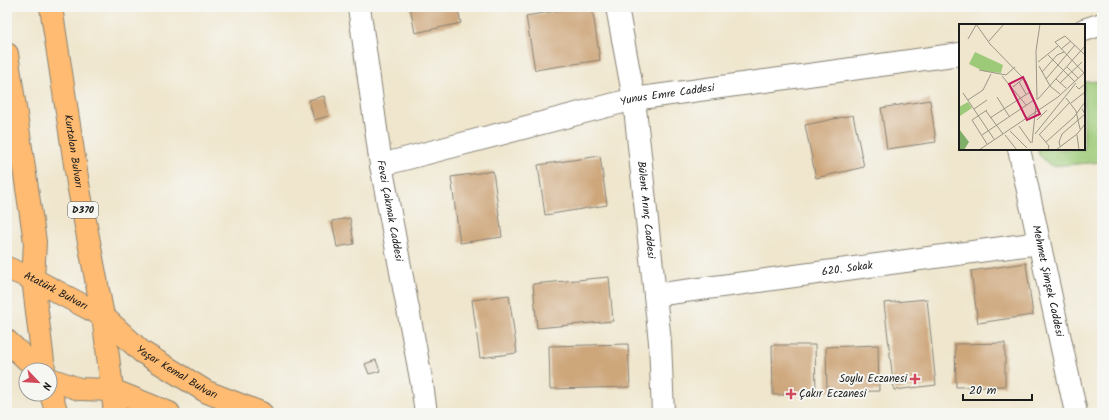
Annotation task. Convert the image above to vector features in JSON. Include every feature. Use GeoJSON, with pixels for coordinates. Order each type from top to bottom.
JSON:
{"type":"FeatureCollection","features":[{"type":"Feature","properties":{"kind":"main road","name":"Kurtalan Bulvarı"},"geometry":{"type":"LineString","coordinates":[[51,7],[78,184],[103,316],[115,413]]}},
{"type":"Feature","properties":{"kind":"main road"},"geometry":{"type":"LineString","coordinates":[[7,54],[35,242],[33,278],[43,362]]}},
{"type":"Feature","properties":{"kind":"main road","name":"Atatürk Bulvarı"},"geometry":{"type":"LineString","coordinates":[[7,268],[33,278],[103,316]]}},
{"type":"Feature","properties":{"kind":"main road","name":"Yaşar Kemal Bulvarı"},"geometry":{"type":"LineString","coordinates":[[103,316],[142,352],[207,392],[261,413]]}},
{"type":"Feature","properties":{"kind":"main road"},"geometry":{"type":"LineString","coordinates":[[7,341],[29,362]]}},
{"type":"Feature","properties":{"kind":"main road"},"geometry":{"type":"LineString","coordinates":[[58,382],[79,389],[112,390],[169,413]]}},
{"type":"Feature","properties":{"kind":"main road"},"geometry":{"type":"LineString","coordinates":[[53,402],[57,413]]}},
{"type":"Feature","properties":{"kind":"street","name":"Fevzi Çakmak Caddesi"},"geometry":{"type":"LineString","coordinates":[[359,7],[381,165],[422,384],[426,413]]}},
{"type":"Feature","properties":{"kind":"street","name":"Bülent Arınç Caddesi"},"geometry":{"type":"LineString","coordinates":[[617,7],[634,99],[660,342],[663,413]]}},
{"type":"Feature","properties":{"kind":"street"},"geometry":{"type":"LineString","coordinates":[[1085,30],[1102,24]]}},
{"type":"Feature","properties":{"kind":"street","name":"Yunus Emre Caddesi"},"geometry":{"type":"LineString","coordinates":[[381,165],[634,99],[959,54]]}},
{"type":"Feature","properties":{"kind":"street","name":"Mehmet Şimşek Caddesi"},"geometry":{"type":"LineString","coordinates":[[1019,150],[1076,413]]}},
{"type":"Feature","properties":{"kind":"street","name":"620. Sokak"},"geometry":{"type":"LineString","coordinates":[[655,295],[1039,242]]}},
{"type":"Feature","properties":{"kind":"green space"},"geometry":{"type":"Polygon","coordinates":[[[1102,81],[1102,162],[1051,166],[1039,155],[1038,150],[1085,150],[1085,82],[1102,81]]]}},
{"type":"Feature","properties":{"kind":"building"},"geometry":{"type":"Polygon","coordinates":[[[410,7],[457,7],[461,23],[415,33],[410,7]]]}},
{"type":"Feature","properties":{"kind":"building"},"geometry":{"type":"Polygon","coordinates":[[[580,7],[592,7],[600,60],[535,70],[526,16],[580,7]]]}},
{"type":"Feature","properties":{"kind":"building"},"geometry":{"type":"Polygon","coordinates":[[[324,96],[329,116],[314,120],[309,100],[324,96]]]}},
{"type":"Feature","properties":{"kind":"building"},"geometry":{"type":"Polygon","coordinates":[[[930,100],[936,142],[887,149],[881,108],[930,100]]]}},
{"type":"Feature","properties":{"kind":"building"},"geometry":{"type":"Polygon","coordinates":[[[853,115],[864,167],[816,178],[805,125],[853,115]]]}},
{"type":"Feature","properties":{"kind":"building"},"geometry":{"type":"Polygon","coordinates":[[[600,156],[607,205],[545,215],[538,165],[600,156]]]}},
{"type":"Feature","properties":{"kind":"building"},"geometry":{"type":"Polygon","coordinates":[[[493,171],[502,237],[460,243],[451,177],[493,171]]]}},
{"type":"Feature","properties":{"kind":"building"},"geometry":{"type":"Polygon","coordinates":[[[350,218],[354,244],[337,247],[332,221],[350,218]]]}},
{"type":"Feature","properties":{"kind":"building"},"geometry":{"type":"Polygon","coordinates":[[[1026,263],[1033,315],[978,323],[971,271],[1026,263]]]}},
{"type":"Feature","properties":{"kind":"building"},"geometry":{"type":"Polygon","coordinates":[[[609,277],[613,321],[537,328],[533,284],[609,277]]]}},
{"type":"Feature","properties":{"kind":"building"},"geometry":{"type":"Polygon","coordinates":[[[509,295],[517,353],[480,358],[472,300],[509,295]]]}},
{"type":"Feature","properties":{"kind":"building"},"geometry":{"type":"Polygon","coordinates":[[[927,299],[936,385],[894,390],[884,303],[927,299]]]}},
{"type":"Feature","properties":{"kind":"building"},"geometry":{"type":"Polygon","coordinates":[[[1005,343],[1005,386],[956,387],[955,344],[1005,343]]]}},
{"type":"Feature","properties":{"kind":"building"},"geometry":{"type":"Polygon","coordinates":[[[628,344],[630,387],[550,389],[549,346],[628,344]]]}},
{"type":"Feature","properties":{"kind":"building"},"geometry":{"type":"Polygon","coordinates":[[[772,345],[815,345],[816,394],[773,395],[772,345]]]}},
{"type":"Feature","properties":{"kind":"building"},"geometry":{"type":"Polygon","coordinates":[[[878,345],[879,391],[827,392],[826,347],[878,345]]]}},
{"type":"Feature","properties":{"kind":"building"},"geometry":{"type":"Polygon","coordinates":[[[376,360],[380,371],[369,374],[365,364],[376,360]]]}},
{"type":"Feature","properties":{"kind":"place","name":"Soylu Eczanesi"},"geometry":{"type":"Point","coordinates":[915,379]}},
{"type":"Feature","properties":{"kind":"place","name":"Çakır Eczanesi"},"geometry":{"type":"Point","coordinates":[791,394]}}]}
